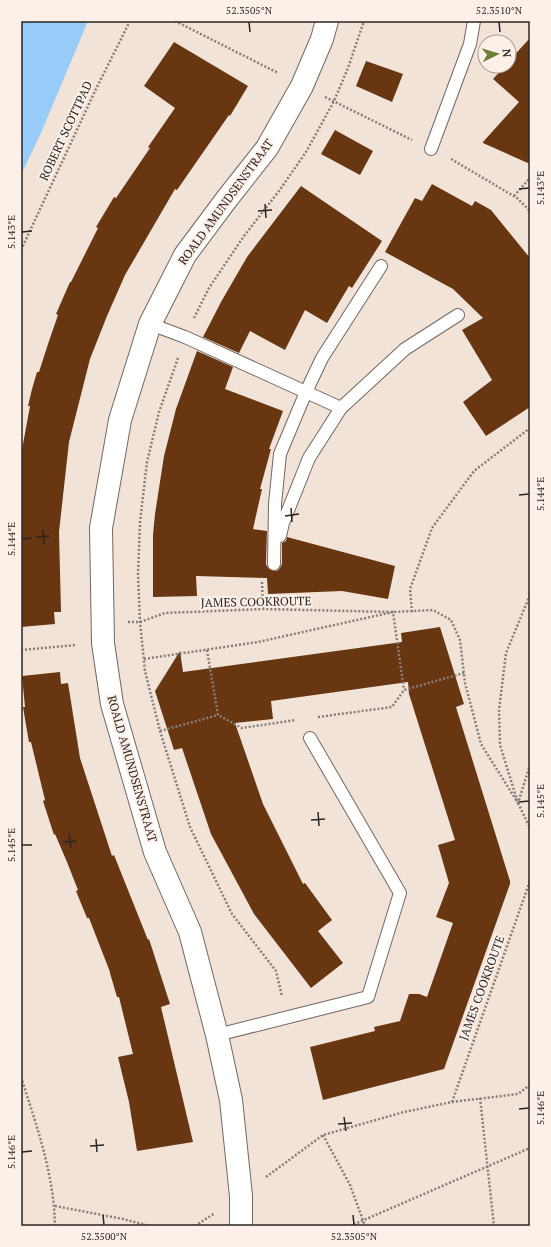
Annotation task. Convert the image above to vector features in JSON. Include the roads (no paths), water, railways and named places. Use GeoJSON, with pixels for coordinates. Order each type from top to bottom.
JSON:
{"type":"FeatureCollection","features":[{"type":"Feature","properties":{"kind":"street","name":"ROALD AMUNDSENSTRAAT"},"geometry":{"type":"LineString","coordinates":[[241,1226],[241,1196],[231,1100],[217,1035],[190,932],[155,852],[112,704],[102,633],[101,528],[120,420],[150,324],[185,255],[267,148],[302,86],[322,39],[327,21]]}},
{"type":"Feature","properties":{"kind":"lane"},"geometry":{"type":"LineString","coordinates":[[431,149],[470,44],[474,21]]}},
{"type":"Feature","properties":{"kind":"lane"},"geometry":{"type":"LineString","coordinates":[[381,266],[322,358],[280,454],[275,504],[274,564],[282,523],[309,458],[341,408],[404,349],[458,315]]}},
{"type":"Feature","properties":{"kind":"lane"},"geometry":{"type":"LineString","coordinates":[[150,324],[185,337],[341,408]]}},
{"type":"Feature","properties":{"kind":"lane"},"geometry":{"type":"LineString","coordinates":[[217,1035],[368,997],[400,893],[310,738]]}},
{"type":"Feature","properties":{"kind":"water"},"geometry":{"type":"Polygon","coordinates":[[[21,21],[88,21],[41,133],[21,175],[21,21]]]}}]}
